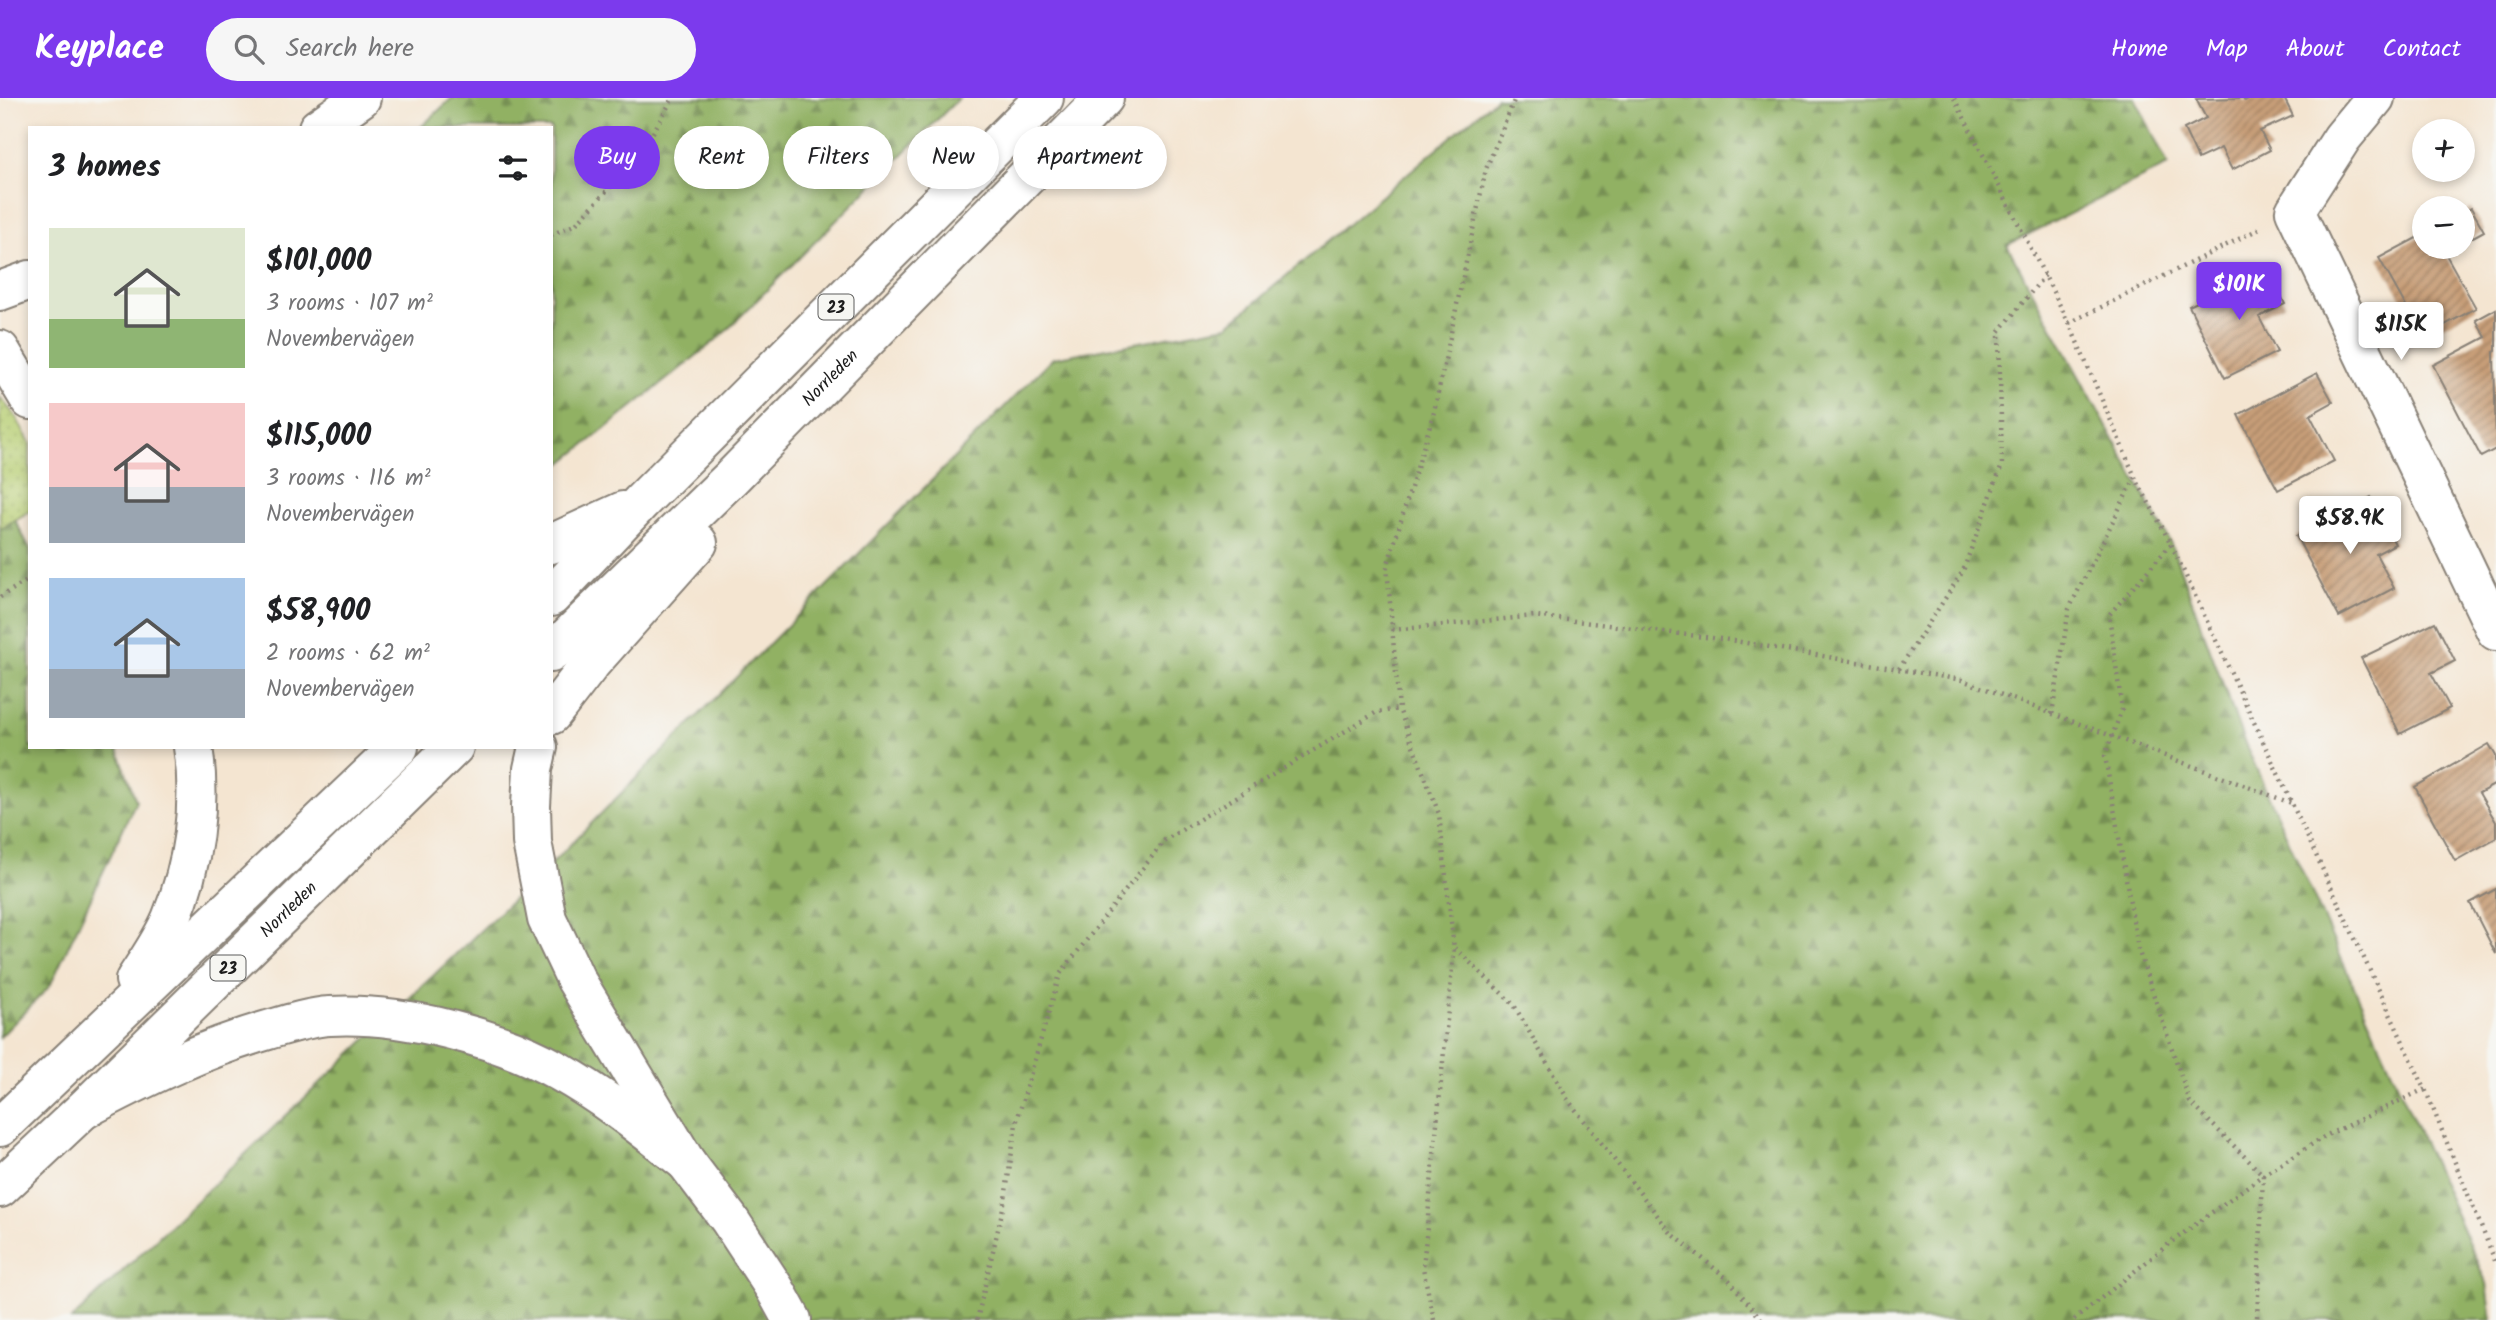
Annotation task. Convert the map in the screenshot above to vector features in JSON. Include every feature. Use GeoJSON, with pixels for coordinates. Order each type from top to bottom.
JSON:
{"type":"FeatureCollection","features":[{"type":"Feature","properties":{"kind":"main road"},"geometry":{"type":"LineString","coordinates":[[321,126],[361,98]]}},
{"type":"Feature","properties":{"kind":"main road","name":"23"},"geometry":{"type":"LineString","coordinates":[[553,595],[641,502],[1044,98]]}},
{"type":"Feature","properties":{"kind":"main road","name":"Norrleden"},"geometry":{"type":"LineString","coordinates":[[553,651],[732,478],[1104,98]]}},
{"type":"Feature","properties":{"kind":"main road"},"geometry":{"type":"LineString","coordinates":[[2375,98],[2342,138],[2295,211],[2496,631]]}},
{"type":"Feature","properties":{"kind":"main road"},"geometry":{"type":"LineString","coordinates":[[0,291],[28,281]]}},
{"type":"Feature","properties":{"kind":"main road"},"geometry":{"type":"LineString","coordinates":[[0,350],[28,397]]}},
{"type":"Feature","properties":{"kind":"main road"},"geometry":{"type":"LineString","coordinates":[[553,712],[592,662],[727,511],[732,478]]}},
{"type":"Feature","properties":{"kind":"main road"},"geometry":{"type":"LineString","coordinates":[[553,543],[641,502]]}},
{"type":"Feature","properties":{"kind":"main road"},"geometry":{"type":"LineString","coordinates":[[106,1025],[152,953],[170,921],[182,890],[192,851],[197,806],[193,749]]}},
{"type":"Feature","properties":{"kind":"main road","name":"23"},"geometry":{"type":"LineString","coordinates":[[0,1127],[397,749]]}},
{"type":"Feature","properties":{"kind":"main road","name":"Norrleden"},"geometry":{"type":"LineString","coordinates":[[0,1188],[452,749]]}},
{"type":"Feature","properties":{"kind":"main road"},"geometry":{"type":"LineString","coordinates":[[538,749],[532,782],[532,842],[547,919],[576,980],[686,1161],[729,1219],[792,1320]]}},
{"type":"Feature","properties":{"kind":"main road"},"geometry":{"type":"LineString","coordinates":[[83,1110],[179,1062],[237,1039],[329,1016],[371,1017],[430,1026],[513,1048],[561,1072],[615,1107],[686,1161]]}},
{"type":"Feature","properties":{"kind":"path"},"geometry":{"type":"LineString","coordinates":[[553,233],[576,224],[640,155],[673,98]]}},
{"type":"Feature","properties":{"kind":"path"},"geometry":{"type":"LineString","coordinates":[[1434,1320],[1423,1268],[1454,948],[1439,814],[1399,709],[1387,567],[1434,412],[1486,169],[1515,98]]}},
{"type":"Feature","properties":{"kind":"path"},"geometry":{"type":"LineString","coordinates":[[1954,98],[2068,323],[2135,477],[2171,544],[2425,1089],[2496,1263]]}},
{"type":"Feature","properties":{"kind":"path"},"geometry":{"type":"LineString","coordinates":[[2068,323],[2295,211]]}},
{"type":"Feature","properties":{"kind":"path"},"geometry":{"type":"LineString","coordinates":[[1899,669],[1963,571],[2001,465],[1999,332],[2045,275]]}},
{"type":"Feature","properties":{"kind":"path"},"geometry":{"type":"LineString","coordinates":[[2052,714],[2069,609],[2135,477]]}},
{"type":"Feature","properties":{"kind":"path"},"geometry":{"type":"LineString","coordinates":[[2171,544],[2109,615],[2122,709],[2105,756],[2138,949],[2185,1089],[2190,1102],[2263,1175],[2257,1320]]}},
{"type":"Feature","properties":{"kind":"path"},"geometry":{"type":"LineString","coordinates":[[0,597],[28,580]]}},
{"type":"Feature","properties":{"kind":"path"},"geometry":{"type":"LineString","coordinates":[[1392,630],[1535,616],[1729,640],[1962,680],[2292,804]]}},
{"type":"Feature","properties":{"kind":"path"},"geometry":{"type":"LineString","coordinates":[[977,1320],[1005,1199],[1016,1124],[1060,974],[1165,840],[1377,712],[1399,709]]}},
{"type":"Feature","properties":{"kind":"path"},"geometry":{"type":"LineString","coordinates":[[1454,948],[1514,1005],[1568,1100],[1671,1233],[1729,1280],[1762,1320]]}},
{"type":"Feature","properties":{"kind":"path"},"geometry":{"type":"LineString","coordinates":[[2074,1320],[2170,1243],[2263,1175],[2327,1135],[2425,1089]]}},
{"type":"Feature","properties":{"kind":"green space"},"geometry":{"type":"Polygon","coordinates":[[[452,98],[959,98],[931,126],[907,126],[907,150],[893,164],[893,126],[783,126],[783,189],[868,189],[721,336],[553,470],[553,126],[422,126],[452,98]]]}},
{"type":"Feature","properties":{"kind":"green space"},"geometry":{"type":"Polygon","coordinates":[[[1497,98],[2135,98],[2168,165],[2007,245],[2171,544],[2244,741],[2487,1284],[2492,1320],[71,1320],[562,853],[1053,358],[1227,326],[1497,98]]]}},
{"type":"Feature","properties":{"kind":"green space"},"geometry":{"type":"Polygon","coordinates":[[[0,397],[16,417],[28,439],[28,512],[0,529],[0,397]]]}},
{"type":"Feature","properties":{"kind":"green space"},"geometry":{"type":"Polygon","coordinates":[[[15,520],[28,545],[28,749],[118,749],[136,801],[50,986],[0,1037],[0,529],[15,520]]]}},
{"type":"Feature","properties":{"kind":"building"},"geometry":{"type":"Polygon","coordinates":[[[2243,98],[2245,101],[2250,98],[2284,98],[2293,116],[2260,131],[2270,150],[2232,170],[2221,148],[2198,159],[2184,129],[2206,118],[2196,99],[2243,98]]]}},
{"type":"Feature","properties":{"kind":"building"},"geometry":{"type":"Polygon","coordinates":[[[2475,215],[2484,231],[2475,236],[2475,215]]]}},
{"type":"Feature","properties":{"kind":"building"},"geometry":{"type":"Polygon","coordinates":[[[2412,240],[2412,259],[2448,259],[2476,308],[2423,337],[2379,258],[2412,240]]]}},
{"type":"Feature","properties":{"kind":"building"},"geometry":{"type":"Polygon","coordinates":[[[2267,268],[2285,304],[2259,317],[2277,352],[2225,378],[2189,306],[2267,268]]]}},
{"type":"Feature","properties":{"kind":"building"},"geometry":{"type":"Polygon","coordinates":[[[2496,309],[2496,449],[2481,457],[2433,365],[2486,337],[2476,320],[2496,309]]]}},
{"type":"Feature","properties":{"kind":"building"},"geometry":{"type":"Polygon","coordinates":[[[2317,373],[2333,402],[2310,415],[2334,461],[2278,490],[2238,415],[2317,373]]]}},
{"type":"Feature","properties":{"kind":"building"},"geometry":{"type":"Polygon","coordinates":[[[2371,497],[2395,544],[2376,554],[2394,588],[2339,617],[2296,536],[2371,497]]]}},
{"type":"Feature","properties":{"kind":"building"},"geometry":{"type":"Polygon","coordinates":[[[2435,622],[2455,661],[2431,673],[2450,708],[2400,734],[2361,658],[2435,622]]]}},
{"type":"Feature","properties":{"kind":"building"},"geometry":{"type":"Polygon","coordinates":[[[2489,744],[2496,756],[2496,784],[2479,793],[2496,822],[2496,838],[2455,861],[2415,787],[2489,744]]]}},
{"type":"Feature","properties":{"kind":"building"},"geometry":{"type":"Polygon","coordinates":[[[2496,889],[2496,954],[2470,903],[2496,889]]]}}]}
